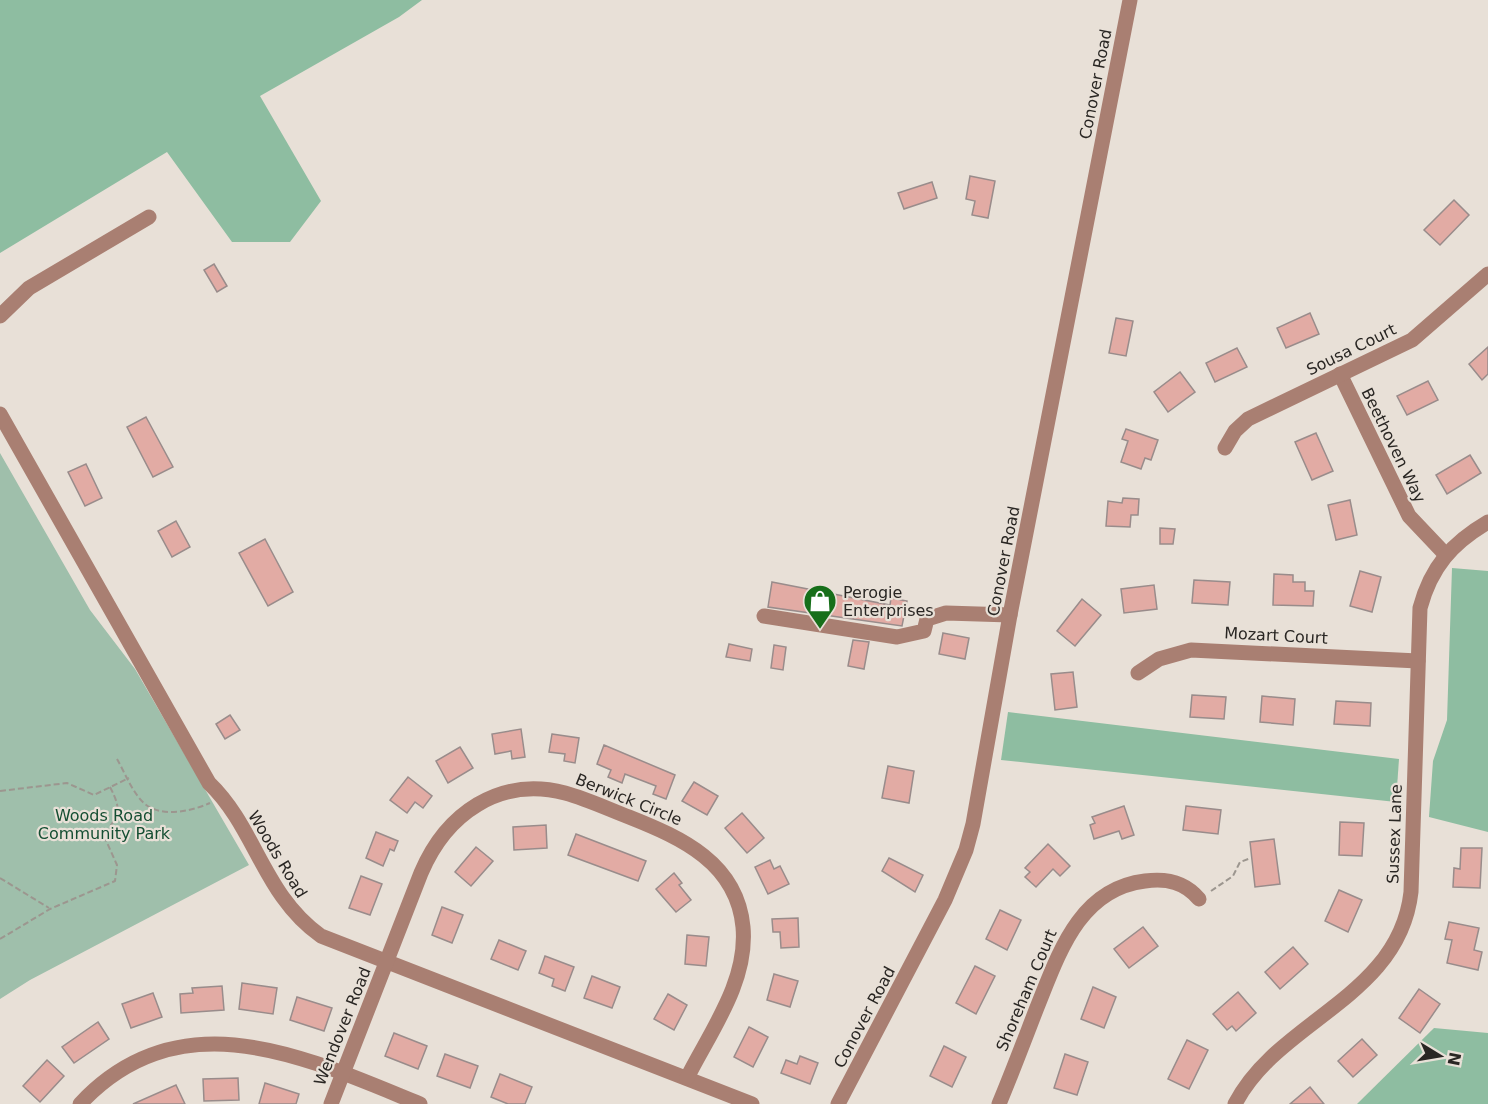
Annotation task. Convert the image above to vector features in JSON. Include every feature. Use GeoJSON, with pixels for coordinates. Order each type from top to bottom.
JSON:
{"type":"FeatureCollection","features":[{"type":"Feature","properties":{"kind":"street","name":"Conover Road"},"geometry":{"type":"LineString","coordinates":[[837,1104],[945,900],[966,850],[973,825],[1010,615],[1130,0]]}},
{"type":"Feature","properties":{"kind":"street"},"geometry":{"type":"LineString","coordinates":[[0,316],[29,288],[149,217]]}},
{"type":"Feature","properties":{"kind":"street","name":"Sousa Court"},"geometry":{"type":"LineString","coordinates":[[1225,448],[1242,423],[1421,333],[1488,274]]}},
{"type":"Feature","properties":{"kind":"street","name":"Beethoven Way"},"geometry":{"type":"LineString","coordinates":[[1340,375],[1408,516],[1445,554]]}},
{"type":"Feature","properties":{"kind":"street","name":"Woods Road"},"geometry":{"type":"LineString","coordinates":[[0,414],[208,783],[223,796],[273,885],[300,921],[321,936],[752,1104]]}},
{"type":"Feature","properties":{"kind":"street","name":"Sussex Lane"},"geometry":{"type":"LineString","coordinates":[[1235,1104],[1256,1072],[1374,971],[1392,951],[1401,934],[1411,892],[1420,608],[1431,575],[1445,554],[1460,539],[1488,522]]}},
{"type":"Feature","properties":{"kind":"street"},"geometry":{"type":"LineString","coordinates":[[764,616],[897,637],[924,631],[927,619],[946,613],[1010,615]]}},
{"type":"Feature","properties":{"kind":"street","name":"Mozart Court"},"geometry":{"type":"LineString","coordinates":[[1138,673],[1159,659],[1191,650],[1418,661]]}},
{"type":"Feature","properties":{"kind":"street","name":"Berwick Circle"},"geometry":{"type":"LineString","coordinates":[[387,962],[428,857],[452,822],[484,800],[522,790],[564,793],[590,802],[673,835],[694,846],[723,876],[740,910],[743,942],[738,976],[687,1078]]}},
{"type":"Feature","properties":{"kind":"street","name":"Shoreham Court"},"geometry":{"type":"LineString","coordinates":[[999,1104],[1064,943],[1080,917],[1105,896],[1139,881],[1185,885],[1199,899]]}},
{"type":"Feature","properties":{"kind":"street","name":"Wendover Road"},"geometry":{"type":"LineString","coordinates":[[331,1104],[387,962]]}},
{"type":"Feature","properties":{"kind":"street"},"geometry":{"type":"LineString","coordinates":[[80,1104],[105,1081],[128,1066],[163,1052],[197,1044],[244,1044],[278,1051],[343,1073],[420,1104]]}},
{"type":"Feature","properties":{"kind":"path"},"geometry":{"type":"LineString","coordinates":[[117,759],[143,802],[165,811],[194,808],[223,796]]}},
{"type":"Feature","properties":{"kind":"path"},"geometry":{"type":"LineString","coordinates":[[0,791],[67,783],[94,795],[129,778]]}},
{"type":"Feature","properties":{"kind":"path"},"geometry":{"type":"LineString","coordinates":[[0,939],[50,909],[115,881],[117,865],[104,836],[118,814],[119,804],[110,787]]}},
{"type":"Feature","properties":{"kind":"path"},"geometry":{"type":"LineString","coordinates":[[1199,899],[1226,883],[1240,862],[1251,858]]}},
{"type":"Feature","properties":{"kind":"path"},"geometry":{"type":"LineString","coordinates":[[0,879],[50,909]]}},
{"type":"Feature","properties":{"kind":"green space"},"geometry":{"type":"Polygon","coordinates":[[[0,0],[422,0],[399,17],[260,96],[321,201],[290,242],[232,242],[167,152],[0,253],[0,0]]]}},
{"type":"Feature","properties":{"kind":"green space","name":"Woods Road Community Park"},"geometry":{"type":"Polygon","coordinates":[[[0,453],[90,610],[135,669],[249,865],[30,980],[0,999],[0,453]]]}},
{"type":"Feature","properties":{"kind":"green space"},"geometry":{"type":"Polygon","coordinates":[[[1452,568],[1488,571],[1488,832],[1429,817],[1433,761],[1447,720],[1452,568]]]}},
{"type":"Feature","properties":{"kind":"green space"},"geometry":{"type":"Polygon","coordinates":[[[1008,712],[1399,759],[1396,802],[1001,760],[1008,712]]]}},
{"type":"Feature","properties":{"kind":"green space"},"geometry":{"type":"Polygon","coordinates":[[[1434,1028],[1488,1033],[1488,1104],[1357,1104],[1434,1028]]]}},
{"type":"Feature","properties":{"kind":"building"},"geometry":{"type":"Polygon","coordinates":[[[970,176],[995,181],[988,218],[972,215],[975,201],[966,199],[970,176]]]}},
{"type":"Feature","properties":{"kind":"building"},"geometry":{"type":"Polygon","coordinates":[[[932,182],[937,198],[904,209],[898,193],[932,182]]]}},
{"type":"Feature","properties":{"kind":"building"},"geometry":{"type":"Polygon","coordinates":[[[1454,200],[1469,215],[1440,245],[1424,230],[1454,200]]]}},
{"type":"Feature","properties":{"kind":"building"},"geometry":{"type":"Polygon","coordinates":[[[214,264],[227,286],[217,292],[204,270],[214,264]]]}},
{"type":"Feature","properties":{"kind":"building"},"geometry":{"type":"Polygon","coordinates":[[[1310,313],[1319,334],[1286,348],[1277,328],[1310,313]]]}},
{"type":"Feature","properties":{"kind":"building"},"geometry":{"type":"Polygon","coordinates":[[[1116,318],[1133,321],[1126,356],[1109,353],[1116,318]]]}},
{"type":"Feature","properties":{"kind":"building"},"geometry":{"type":"Polygon","coordinates":[[[1488,347],[1488,374],[1482,380],[1469,364],[1488,347]]]}},
{"type":"Feature","properties":{"kind":"building"},"geometry":{"type":"Polygon","coordinates":[[[1237,348],[1247,367],[1215,382],[1206,363],[1237,348]]]}},
{"type":"Feature","properties":{"kind":"building"},"geometry":{"type":"Polygon","coordinates":[[[1180,372],[1195,392],[1168,412],[1154,392],[1180,372]]]}},
{"type":"Feature","properties":{"kind":"building"},"geometry":{"type":"Polygon","coordinates":[[[1428,381],[1438,400],[1407,415],[1397,396],[1428,381]]]}},
{"type":"Feature","properties":{"kind":"building"},"geometry":{"type":"Polygon","coordinates":[[[146,417],[173,467],[153,477],[127,427],[146,417]]]}},
{"type":"Feature","properties":{"kind":"building"},"geometry":{"type":"Polygon","coordinates":[[[1126,429],[1158,440],[1151,460],[1145,458],[1141,469],[1121,462],[1128,441],[1122,439],[1126,429]]]}},
{"type":"Feature","properties":{"kind":"building"},"geometry":{"type":"Polygon","coordinates":[[[1316,433],[1333,471],[1312,480],[1295,442],[1316,433]]]}},
{"type":"Feature","properties":{"kind":"building"},"geometry":{"type":"Polygon","coordinates":[[[1470,455],[1481,473],[1447,494],[1436,475],[1470,455]]]}},
{"type":"Feature","properties":{"kind":"building"},"geometry":{"type":"Polygon","coordinates":[[[86,464],[102,498],[85,506],[68,472],[86,464]]]}},
{"type":"Feature","properties":{"kind":"building"},"geometry":{"type":"Polygon","coordinates":[[[1123,498],[1139,499],[1138,515],[1131,515],[1130,527],[1106,526],[1108,501],[1122,503],[1123,498]]]}},
{"type":"Feature","properties":{"kind":"building"},"geometry":{"type":"Polygon","coordinates":[[[1350,500],[1357,535],[1336,540],[1328,505],[1350,500]]]}},
{"type":"Feature","properties":{"kind":"building"},"geometry":{"type":"Polygon","coordinates":[[[176,521],[190,547],[172,557],[158,531],[176,521]]]}},
{"type":"Feature","properties":{"kind":"building"},"geometry":{"type":"Polygon","coordinates":[[[1160,528],[1175,529],[1173,544],[1160,544],[1160,528]]]}},
{"type":"Feature","properties":{"kind":"building"},"geometry":{"type":"Polygon","coordinates":[[[265,539],[293,592],[268,606],[239,553],[265,539]]]}},
{"type":"Feature","properties":{"kind":"building"},"geometry":{"type":"Polygon","coordinates":[[[1360,571],[1381,577],[1372,612],[1350,606],[1360,571]]]}},
{"type":"Feature","properties":{"kind":"building"},"geometry":{"type":"Polygon","coordinates":[[[1274,574],[1293,575],[1293,582],[1305,582],[1305,591],[1314,591],[1313,606],[1273,605],[1274,574]]]}},
{"type":"Feature","properties":{"kind":"building"},"geometry":{"type":"Polygon","coordinates":[[[1194,580],[1230,582],[1228,605],[1192,603],[1194,580]]]}},
{"type":"Feature","properties":{"kind":"building"},"geometry":{"type":"Polygon","coordinates":[[[772,582],[890,605],[891,598],[907,601],[902,626],[768,607],[772,582]]]}},
{"type":"Feature","properties":{"kind":"building"},"geometry":{"type":"Polygon","coordinates":[[[1154,585],[1157,609],[1124,613],[1121,589],[1154,585]]]}},
{"type":"Feature","properties":{"kind":"building"},"geometry":{"type":"Polygon","coordinates":[[[1082,599],[1101,615],[1075,646],[1057,631],[1082,599]]]}},
{"type":"Feature","properties":{"kind":"building"},"geometry":{"type":"Polygon","coordinates":[[[943,633],[969,638],[965,659],[939,654],[943,633]]]}},
{"type":"Feature","properties":{"kind":"building"},"geometry":{"type":"Polygon","coordinates":[[[853,640],[869,642],[864,669],[848,666],[853,640]]]}},
{"type":"Feature","properties":{"kind":"building"},"geometry":{"type":"Polygon","coordinates":[[[729,644],[752,649],[750,661],[726,657],[729,644]]]}},
{"type":"Feature","properties":{"kind":"building"},"geometry":{"type":"Polygon","coordinates":[[[774,645],[786,647],[783,670],[771,668],[774,645]]]}},
{"type":"Feature","properties":{"kind":"building"},"geometry":{"type":"Polygon","coordinates":[[[1073,672],[1077,707],[1055,710],[1051,674],[1073,672]]]}},
{"type":"Feature","properties":{"kind":"building"},"geometry":{"type":"Polygon","coordinates":[[[1192,695],[1226,697],[1224,719],[1190,717],[1192,695]]]}},
{"type":"Feature","properties":{"kind":"building"},"geometry":{"type":"Polygon","coordinates":[[[1262,696],[1295,699],[1293,725],[1260,722],[1262,696]]]}},
{"type":"Feature","properties":{"kind":"building"},"geometry":{"type":"Polygon","coordinates":[[[1336,701],[1371,703],[1370,726],[1334,724],[1336,701]]]}},
{"type":"Feature","properties":{"kind":"building"},"geometry":{"type":"Polygon","coordinates":[[[230,715],[240,730],[225,739],[216,724],[230,715]]]}},
{"type":"Feature","properties":{"kind":"building"},"geometry":{"type":"Polygon","coordinates":[[[521,729],[525,757],[512,759],[511,751],[495,754],[492,734],[521,729]]]}},
{"type":"Feature","properties":{"kind":"building"},"geometry":{"type":"Polygon","coordinates":[[[552,734],[579,738],[575,763],[564,761],[565,754],[549,752],[552,734]]]}},
{"type":"Feature","properties":{"kind":"building"},"geometry":{"type":"Polygon","coordinates":[[[604,745],[675,775],[666,799],[653,794],[656,786],[625,774],[622,783],[608,777],[611,770],[597,764],[604,745]]]}},
{"type":"Feature","properties":{"kind":"building"},"geometry":{"type":"Polygon","coordinates":[[[460,747],[473,768],[448,783],[436,761],[460,747]]]}},
{"type":"Feature","properties":{"kind":"building"},"geometry":{"type":"Polygon","coordinates":[[[888,766],[914,771],[909,803],[882,798],[888,766]]]}},
{"type":"Feature","properties":{"kind":"building"},"geometry":{"type":"Polygon","coordinates":[[[408,777],[432,796],[423,808],[415,802],[407,813],[390,800],[408,777]]]}},
{"type":"Feature","properties":{"kind":"building"},"geometry":{"type":"Polygon","coordinates":[[[694,782],[718,796],[707,815],[682,801],[694,782]]]}},
{"type":"Feature","properties":{"kind":"building"},"geometry":{"type":"Polygon","coordinates":[[[1124,806],[1134,835],[1122,839],[1119,831],[1094,839],[1090,825],[1095,823],[1092,817],[1124,806]]]}},
{"type":"Feature","properties":{"kind":"building"},"geometry":{"type":"Polygon","coordinates":[[[1186,806],[1221,810],[1218,834],[1183,830],[1186,806]]]}},
{"type":"Feature","properties":{"kind":"building"},"geometry":{"type":"Polygon","coordinates":[[[742,813],[764,838],[747,853],[725,828],[742,813]]]}},
{"type":"Feature","properties":{"kind":"building"},"geometry":{"type":"Polygon","coordinates":[[[1340,822],[1364,823],[1362,856],[1339,855],[1340,822]]]}},
{"type":"Feature","properties":{"kind":"building"},"geometry":{"type":"Polygon","coordinates":[[[546,825],[547,848],[514,850],[513,827],[546,825]]]}},
{"type":"Feature","properties":{"kind":"building"},"geometry":{"type":"Polygon","coordinates":[[[376,832],[398,841],[394,851],[390,849],[383,866],[366,858],[376,832]]]}},
{"type":"Feature","properties":{"kind":"building"},"geometry":{"type":"Polygon","coordinates":[[[576,834],[646,861],[638,881],[568,855],[576,834]]]}},
{"type":"Feature","properties":{"kind":"building"},"geometry":{"type":"Polygon","coordinates":[[[1274,839],[1280,884],[1255,887],[1250,842],[1274,839]]]}},
{"type":"Feature","properties":{"kind":"building"},"geometry":{"type":"Polygon","coordinates":[[[1048,844],[1070,866],[1060,876],[1053,869],[1036,887],[1025,877],[1030,872],[1025,868],[1048,844]]]}},
{"type":"Feature","properties":{"kind":"building"},"geometry":{"type":"Polygon","coordinates":[[[476,847],[493,861],[471,886],[455,872],[476,847]]]}},
{"type":"Feature","properties":{"kind":"building"},"geometry":{"type":"Polygon","coordinates":[[[1461,848],[1482,848],[1480,888],[1453,887],[1454,868],[1460,869],[1461,848]]]}},
{"type":"Feature","properties":{"kind":"building"},"geometry":{"type":"Polygon","coordinates":[[[889,858],[923,875],[915,892],[882,871],[889,858]]]}},
{"type":"Feature","properties":{"kind":"building"},"geometry":{"type":"Polygon","coordinates":[[[770,860],[774,869],[780,866],[789,884],[768,894],[755,867],[770,860]]]}},
{"type":"Feature","properties":{"kind":"building"},"geometry":{"type":"Polygon","coordinates":[[[674,873],[682,883],[679,885],[691,900],[676,912],[656,889],[674,873]]]}},
{"type":"Feature","properties":{"kind":"building"},"geometry":{"type":"Polygon","coordinates":[[[361,876],[382,884],[370,915],[349,908],[361,876]]]}},
{"type":"Feature","properties":{"kind":"building"},"geometry":{"type":"Polygon","coordinates":[[[1339,890],[1362,900],[1348,932],[1325,921],[1339,890]]]}},
{"type":"Feature","properties":{"kind":"building"},"geometry":{"type":"Polygon","coordinates":[[[442,907],[463,915],[452,943],[432,935],[442,907]]]}},
{"type":"Feature","properties":{"kind":"building"},"geometry":{"type":"Polygon","coordinates":[[[1000,910],[1021,920],[1007,950],[986,939],[1000,910]]]}},
{"type":"Feature","properties":{"kind":"building"},"geometry":{"type":"Polygon","coordinates":[[[798,918],[799,947],[781,948],[780,932],[773,932],[772,919],[798,918]]]}},
{"type":"Feature","properties":{"kind":"building"},"geometry":{"type":"Polygon","coordinates":[[[1449,922],[1479,928],[1474,950],[1482,952],[1478,970],[1447,963],[1452,940],[1445,939],[1449,922]]]}},
{"type":"Feature","properties":{"kind":"building"},"geometry":{"type":"Polygon","coordinates":[[[1143,927],[1158,946],[1129,968],[1114,949],[1143,927]]]}},
{"type":"Feature","properties":{"kind":"building"},"geometry":{"type":"Polygon","coordinates":[[[687,935],[709,937],[706,966],[685,964],[687,935]]]}},
{"type":"Feature","properties":{"kind":"building"},"geometry":{"type":"Polygon","coordinates":[[[499,940],[526,951],[518,970],[491,959],[499,940]]]}},
{"type":"Feature","properties":{"kind":"building"},"geometry":{"type":"Polygon","coordinates":[[[1293,947],[1308,964],[1280,989],[1265,972],[1293,947]]]}},
{"type":"Feature","properties":{"kind":"building"},"geometry":{"type":"Polygon","coordinates":[[[545,956],[574,967],[565,991],[552,986],[554,979],[539,973],[545,956]]]}},
{"type":"Feature","properties":{"kind":"building"},"geometry":{"type":"Polygon","coordinates":[[[975,966],[995,976],[976,1014],[956,1003],[975,966]]]}},
{"type":"Feature","properties":{"kind":"building"},"geometry":{"type":"Polygon","coordinates":[[[774,974],[798,981],[790,1007],[767,1000],[774,974]]]}},
{"type":"Feature","properties":{"kind":"building"},"geometry":{"type":"Polygon","coordinates":[[[592,976],[620,987],[612,1008],[584,998],[592,976]]]}},
{"type":"Feature","properties":{"kind":"building"},"geometry":{"type":"Polygon","coordinates":[[[242,983],[277,988],[273,1014],[239,1009],[242,983]]]}},
{"type":"Feature","properties":{"kind":"building"},"geometry":{"type":"Polygon","coordinates":[[[222,986],[224,1010],[181,1013],[180,994],[193,993],[192,988],[222,986]]]}},
{"type":"Feature","properties":{"kind":"building"},"geometry":{"type":"Polygon","coordinates":[[[1093,987],[1116,997],[1104,1028],[1081,1019],[1093,987]]]}},
{"type":"Feature","properties":{"kind":"building"},"geometry":{"type":"Polygon","coordinates":[[[1419,989],[1440,1004],[1420,1033],[1399,1018],[1419,989]]]}},
{"type":"Feature","properties":{"kind":"building"},"geometry":{"type":"Polygon","coordinates":[[[1238,992],[1256,1013],[1236,1031],[1232,1026],[1227,1030],[1213,1014],[1238,992]]]}},
{"type":"Feature","properties":{"kind":"building"},"geometry":{"type":"Polygon","coordinates":[[[153,993],[162,1017],[131,1028],[122,1004],[153,993]]]}},
{"type":"Feature","properties":{"kind":"building"},"geometry":{"type":"Polygon","coordinates":[[[668,994],[687,1005],[674,1030],[654,1019],[668,994]]]}},
{"type":"Feature","properties":{"kind":"building"},"geometry":{"type":"Polygon","coordinates":[[[297,997],[332,1008],[324,1031],[290,1020],[297,997]]]}},
{"type":"Feature","properties":{"kind":"building"},"geometry":{"type":"Polygon","coordinates":[[[98,1022],[109,1039],[74,1063],[62,1047],[98,1022]]]}},
{"type":"Feature","properties":{"kind":"building"},"geometry":{"type":"Polygon","coordinates":[[[749,1027],[768,1037],[753,1067],[734,1057],[749,1027]]]}},
{"type":"Feature","properties":{"kind":"building"},"geometry":{"type":"Polygon","coordinates":[[[394,1033],[427,1046],[418,1069],[385,1056],[394,1033]]]}},
{"type":"Feature","properties":{"kind":"building"},"geometry":{"type":"Polygon","coordinates":[[[1362,1039],[1377,1055],[1353,1077],[1338,1061],[1362,1039]]]}},
{"type":"Feature","properties":{"kind":"building"},"geometry":{"type":"Polygon","coordinates":[[[1187,1040],[1208,1050],[1189,1089],[1168,1079],[1187,1040]]]}},
{"type":"Feature","properties":{"kind":"building"},"geometry":{"type":"Polygon","coordinates":[[[944,1046],[966,1057],[952,1087],[930,1076],[944,1046]]]}},
{"type":"Feature","properties":{"kind":"building"},"geometry":{"type":"Polygon","coordinates":[[[445,1054],[478,1066],[470,1088],[437,1076],[445,1054]]]}},
{"type":"Feature","properties":{"kind":"building"},"geometry":{"type":"Polygon","coordinates":[[[1065,1054],[1088,1062],[1077,1095],[1054,1088],[1065,1054]]]}},
{"type":"Feature","properties":{"kind":"building"},"geometry":{"type":"Polygon","coordinates":[[[800,1056],[818,1063],[810,1084],[781,1073],[786,1060],[797,1064],[800,1056]]]}},
{"type":"Feature","properties":{"kind":"building"},"geometry":{"type":"Polygon","coordinates":[[[47,1060],[64,1076],[40,1102],[23,1086],[47,1060]]]}},
{"type":"Feature","properties":{"kind":"building"},"geometry":{"type":"Polygon","coordinates":[[[500,1074],[532,1087],[525,1104],[508,1104],[491,1097],[500,1074]]]}},
{"type":"Feature","properties":{"kind":"building"},"geometry":{"type":"Polygon","coordinates":[[[238,1078],[239,1100],[204,1101],[203,1079],[238,1078]]]}},
{"type":"Feature","properties":{"kind":"building"},"geometry":{"type":"Polygon","coordinates":[[[265,1083],[299,1094],[296,1104],[259,1104],[265,1083]]]}},
{"type":"Feature","properties":{"kind":"building"},"geometry":{"type":"Polygon","coordinates":[[[176,1085],[185,1104],[133,1104],[176,1085]]]}},
{"type":"Feature","properties":{"kind":"building"},"geometry":{"type":"Polygon","coordinates":[[[1310,1087],[1324,1104],[1290,1104],[1310,1087]]]}},
{"type":"Feature","properties":{"kind":"place","name":"Perogie Enterprises"},"geometry":{"type":"Point","coordinates":[820,630]}}]}
